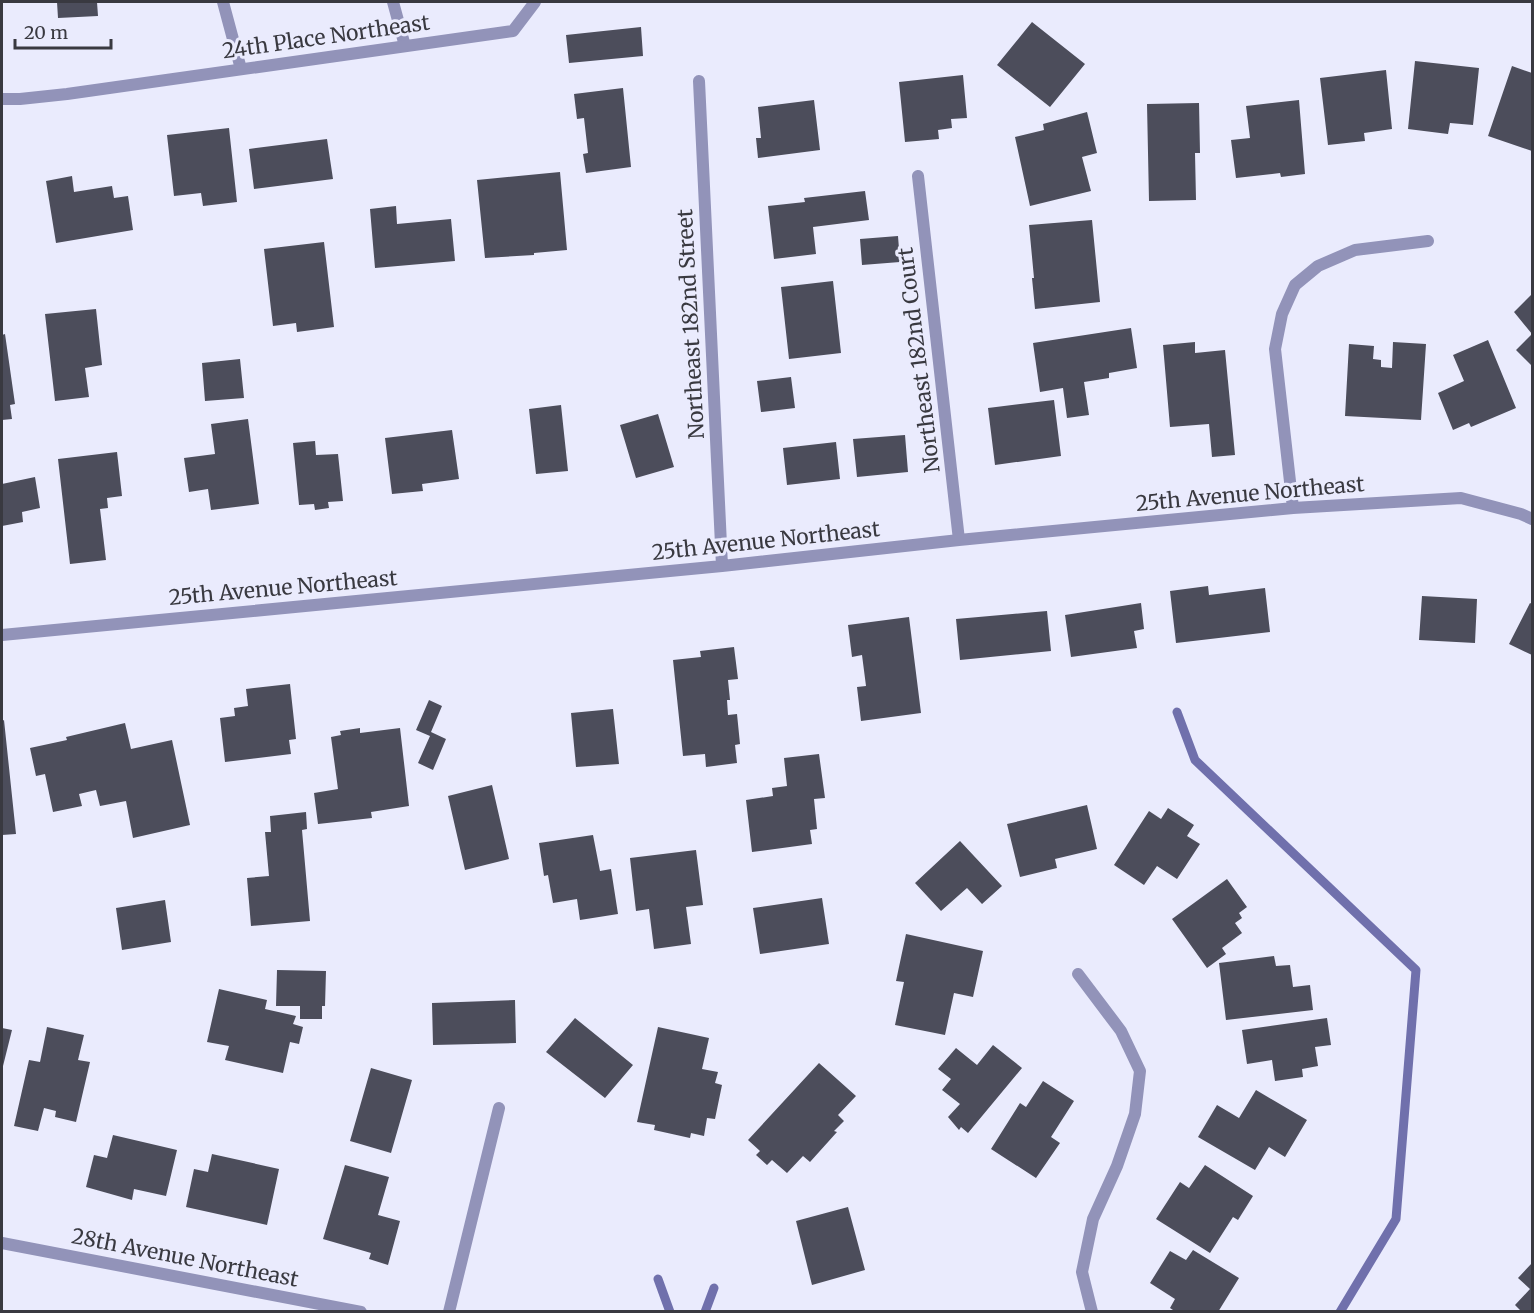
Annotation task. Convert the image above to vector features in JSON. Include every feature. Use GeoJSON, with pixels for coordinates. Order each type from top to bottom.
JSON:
{"type":"FeatureCollection","features":[{"type":"Feature","properties":{"kind":"street"},"geometry":{"type":"LineString","coordinates":[[223,2],[242,69]]}},
{"type":"Feature","properties":{"kind":"street"},"geometry":{"type":"LineString","coordinates":[[393,2],[405,46]]}},
{"type":"Feature","properties":{"kind":"street","name":"24th Place Northeast"},"geometry":{"type":"LineString","coordinates":[[2,99],[44,97],[513,30],[535,2]]}},
{"type":"Feature","properties":{"kind":"street","name":"Northeast 182nd Street"},"geometry":{"type":"LineString","coordinates":[[699,81],[722,566]]}},
{"type":"Feature","properties":{"kind":"street","name":"Northeast 182nd Court"},"geometry":{"type":"LineString","coordinates":[[918,176],[959,540]]}},
{"type":"Feature","properties":{"kind":"street"},"geometry":{"type":"LineString","coordinates":[[1293,508],[1275,349],[1282,314],[1295,285],[1318,266],[1355,250],[1428,241]]}},
{"type":"Feature","properties":{"kind":"street","name":"25th Avenue Northeast"},"geometry":{"type":"LineString","coordinates":[[2,635],[722,566],[959,540],[1293,508],[1461,498],[1533,519]]}},
{"type":"Feature","properties":{"kind":"street"},"geometry":{"type":"LineString","coordinates":[[1078,974],[1121,1031],[1140,1071],[1135,1114],[1117,1166],[1093,1219],[1082,1272],[1092,1311]]}},
{"type":"Feature","properties":{"kind":"street"},"geometry":{"type":"LineString","coordinates":[[449,1311],[499,1108]]}},
{"type":"Feature","properties":{"kind":"street","name":"28th Avenue Northeast"},"geometry":{"type":"LineString","coordinates":[[2,1243],[361,1311]]}},
{"type":"Feature","properties":{"kind":"building"},"geometry":{"type":"Polygon","coordinates":[[[57,2],[97,2],[98,16],[58,18],[57,2]]]}},
{"type":"Feature","properties":{"kind":"building"},"geometry":{"type":"Polygon","coordinates":[[[1032,22],[1085,64],[1050,107],[997,65],[1032,22]]]}},
{"type":"Feature","properties":{"kind":"building"},"geometry":{"type":"Polygon","coordinates":[[[641,27],[643,56],[569,63],[566,35],[641,27]]]}},
{"type":"Feature","properties":{"kind":"building"},"geometry":{"type":"Polygon","coordinates":[[[1415,61],[1479,68],[1473,125],[1450,123],[1448,134],[1408,129],[1415,61]]]}},
{"type":"Feature","properties":{"kind":"building"},"geometry":{"type":"Polygon","coordinates":[[[1512,66],[1532,73],[1532,151],[1488,136],[1512,66]]]}},
{"type":"Feature","properties":{"kind":"building"},"geometry":{"type":"Polygon","coordinates":[[[1386,70],[1392,129],[1364,133],[1365,141],[1328,145],[1320,78],[1386,70]]]}},
{"type":"Feature","properties":{"kind":"building"},"geometry":{"type":"Polygon","coordinates":[[[963,75],[967,118],[951,119],[952,128],[938,130],[939,139],[905,142],[899,82],[963,75]]]}},
{"type":"Feature","properties":{"kind":"building"},"geometry":{"type":"Polygon","coordinates":[[[623,88],[631,167],[586,173],[583,154],[588,153],[584,118],[577,119],[574,94],[623,88]]]}},
{"type":"Feature","properties":{"kind":"building"},"geometry":{"type":"Polygon","coordinates":[[[814,100],[820,150],[758,158],[756,138],[761,138],[758,107],[814,100]]]}},
{"type":"Feature","properties":{"kind":"building"},"geometry":{"type":"Polygon","coordinates":[[[1299,100],[1305,174],[1281,177],[1280,173],[1236,178],[1231,140],[1250,138],[1246,106],[1299,100]]]}},
{"type":"Feature","properties":{"kind":"building"},"geometry":{"type":"Polygon","coordinates":[[[1199,103],[1200,153],[1195,153],[1196,200],[1149,201],[1147,104],[1199,103]]]}},
{"type":"Feature","properties":{"kind":"building"},"geometry":{"type":"Polygon","coordinates":[[[1087,112],[1097,153],[1082,157],[1091,191],[1030,206],[1015,137],[1044,130],[1043,124],[1087,112]]]}},
{"type":"Feature","properties":{"kind":"building"},"geometry":{"type":"Polygon","coordinates":[[[229,128],[237,202],[203,206],[201,193],[174,196],[167,135],[229,128]]]}},
{"type":"Feature","properties":{"kind":"building"},"geometry":{"type":"Polygon","coordinates":[[[327,139],[333,179],[254,189],[249,149],[327,139]]]}},
{"type":"Feature","properties":{"kind":"building"},"geometry":{"type":"Polygon","coordinates":[[[560,172],[567,250],[485,258],[477,180],[560,172]]]}},
{"type":"Feature","properties":{"kind":"building"},"geometry":{"type":"Polygon","coordinates":[[[72,176],[74,192],[112,186],[114,198],[128,196],[133,230],[56,243],[46,181],[72,176]]]}},
{"type":"Feature","properties":{"kind":"building"},"geometry":{"type":"Polygon","coordinates":[[[865,191],[869,220],[813,227],[816,254],[774,259],[768,206],[805,202],[804,198],[865,191]]]}},
{"type":"Feature","properties":{"kind":"building"},"geometry":{"type":"Polygon","coordinates":[[[396,206],[397,224],[451,219],[455,261],[375,268],[370,209],[396,206]]]}},
{"type":"Feature","properties":{"kind":"building"},"geometry":{"type":"Polygon","coordinates":[[[1092,220],[1100,302],[1035,309],[1029,225],[1092,220]]]}},
{"type":"Feature","properties":{"kind":"building"},"geometry":{"type":"Polygon","coordinates":[[[898,236],[900,262],[862,265],[860,239],[898,236]]]}},
{"type":"Feature","properties":{"kind":"building"},"geometry":{"type":"Polygon","coordinates":[[[324,242],[334,327],[297,332],[296,323],[273,326],[264,249],[324,242]]]}},
{"type":"Feature","properties":{"kind":"building"},"geometry":{"type":"Polygon","coordinates":[[[833,281],[841,353],[789,359],[781,287],[833,281]]]}},
{"type":"Feature","properties":{"kind":"building"},"geometry":{"type":"Polygon","coordinates":[[[1532,294],[1532,334],[1514,312],[1532,294]]]}},
{"type":"Feature","properties":{"kind":"building"},"geometry":{"type":"Polygon","coordinates":[[[96,309],[102,365],[85,368],[89,397],[55,401],[45,314],[96,309]]]}},
{"type":"Feature","properties":{"kind":"building"},"geometry":{"type":"Polygon","coordinates":[[[1131,328],[1137,368],[1109,373],[1109,378],[1084,382],[1089,415],[1067,418],[1063,388],[1040,392],[1033,343],[1131,328]]]}},
{"type":"Feature","properties":{"kind":"building"},"geometry":{"type":"Polygon","coordinates":[[[5,334],[15,404],[10,405],[12,419],[2,420],[2,335],[5,334]]]}},
{"type":"Feature","properties":{"kind":"building"},"geometry":{"type":"Polygon","coordinates":[[[1532,334],[1532,366],[1516,350],[1532,334]]]}},
{"type":"Feature","properties":{"kind":"building"},"geometry":{"type":"Polygon","coordinates":[[[1488,340],[1516,408],[1471,427],[1469,423],[1453,430],[1438,393],[1464,381],[1453,355],[1488,340]]]}},
{"type":"Feature","properties":{"kind":"building"},"geometry":{"type":"Polygon","coordinates":[[[1195,342],[1195,353],[1225,350],[1235,455],[1212,457],[1209,424],[1170,427],[1163,345],[1195,342]]]}},
{"type":"Feature","properties":{"kind":"building"},"geometry":{"type":"Polygon","coordinates":[[[1393,342],[1426,344],[1421,420],[1345,416],[1349,344],[1374,346],[1373,359],[1381,360],[1381,367],[1392,368],[1393,342]]]}},
{"type":"Feature","properties":{"kind":"building"},"geometry":{"type":"Polygon","coordinates":[[[240,359],[244,398],[205,401],[202,363],[240,359]]]}},
{"type":"Feature","properties":{"kind":"building"},"geometry":{"type":"Polygon","coordinates":[[[791,377],[795,408],[761,412],[757,381],[791,377]]]}},
{"type":"Feature","properties":{"kind":"building"},"geometry":{"type":"Polygon","coordinates":[[[1054,400],[1061,456],[995,465],[988,408],[1054,400]]]}},
{"type":"Feature","properties":{"kind":"building"},"geometry":{"type":"Polygon","coordinates":[[[561,405],[568,471],[536,474],[529,409],[561,405]]]}},
{"type":"Feature","properties":{"kind":"building"},"geometry":{"type":"Polygon","coordinates":[[[658,414],[674,467],[636,478],[620,425],[658,414]]]}},
{"type":"Feature","properties":{"kind":"building"},"geometry":{"type":"Polygon","coordinates":[[[248,419],[259,504],[211,510],[208,489],[189,492],[184,458],[215,454],[211,424],[248,419]]]}},
{"type":"Feature","properties":{"kind":"building"},"geometry":{"type":"Polygon","coordinates":[[[452,430],[459,479],[422,484],[423,491],[392,494],[385,438],[452,430]]]}},
{"type":"Feature","properties":{"kind":"building"},"geometry":{"type":"Polygon","coordinates":[[[905,435],[908,472],[857,477],[853,439],[905,435]]]}},
{"type":"Feature","properties":{"kind":"building"},"geometry":{"type":"Polygon","coordinates":[[[315,441],[316,455],[338,454],[343,501],[328,502],[329,508],[315,510],[314,504],[299,505],[293,443],[315,441]]]}},
{"type":"Feature","properties":{"kind":"building"},"geometry":{"type":"Polygon","coordinates":[[[836,442],[840,479],[787,485],[783,448],[836,442]]]}},
{"type":"Feature","properties":{"kind":"building"},"geometry":{"type":"Polygon","coordinates":[[[117,452],[122,496],[107,498],[108,508],[100,509],[106,560],[70,564],[58,459],[117,452]]]}},
{"type":"Feature","properties":{"kind":"building"},"geometry":{"type":"Polygon","coordinates":[[[35,477],[40,508],[22,512],[23,522],[2,526],[2,484],[35,477]]]}},
{"type":"Feature","properties":{"kind":"building"},"geometry":{"type":"Polygon","coordinates":[[[1208,586],[1209,595],[1265,588],[1270,632],[1176,643],[1170,591],[1208,586]]]}},
{"type":"Feature","properties":{"kind":"building"},"geometry":{"type":"Polygon","coordinates":[[[1422,596],[1477,599],[1475,643],[1419,640],[1422,596]]]}},
{"type":"Feature","properties":{"kind":"building"},"geometry":{"type":"Polygon","coordinates":[[[1141,603],[1144,629],[1134,631],[1137,648],[1071,657],[1065,615],[1141,603]]]}},
{"type":"Feature","properties":{"kind":"building"},"geometry":{"type":"Polygon","coordinates":[[[1530,603],[1532,604],[1532,655],[1509,644],[1530,603]]]}},
{"type":"Feature","properties":{"kind":"building"},"geometry":{"type":"Polygon","coordinates":[[[1047,611],[1051,651],[960,660],[956,619],[1047,611]]]}},
{"type":"Feature","properties":{"kind":"building"},"geometry":{"type":"Polygon","coordinates":[[[909,617],[921,713],[861,721],[857,687],[866,686],[862,655],[852,657],[848,625],[909,617]]]}},
{"type":"Feature","properties":{"kind":"building"},"geometry":{"type":"Polygon","coordinates":[[[734,647],[738,679],[728,680],[730,700],[727,700],[728,715],[737,714],[740,744],[735,745],[737,763],[706,767],[705,754],[683,756],[673,660],[701,657],[700,651],[734,647]]]}},
{"type":"Feature","properties":{"kind":"building"},"geometry":{"type":"Polygon","coordinates":[[[290,684],[296,739],[289,740],[291,754],[225,762],[220,718],[235,716],[234,708],[248,706],[246,689],[290,684]]]}},
{"type":"Feature","properties":{"kind":"building"},"geometry":{"type":"Polygon","coordinates":[[[429,700],[442,706],[431,732],[446,739],[433,770],[418,763],[430,736],[416,730],[429,700]]]}},
{"type":"Feature","properties":{"kind":"building"},"geometry":{"type":"Polygon","coordinates":[[[613,709],[619,764],[576,767],[571,713],[613,709]]]}},
{"type":"Feature","properties":{"kind":"building"},"geometry":{"type":"Polygon","coordinates":[[[4,720],[16,834],[2,835],[2,721],[4,720]]]}},
{"type":"Feature","properties":{"kind":"building"},"geometry":{"type":"Polygon","coordinates":[[[125,723],[131,749],[172,740],[190,825],[133,838],[126,801],[100,806],[96,790],[79,794],[82,806],[53,812],[45,774],[36,776],[30,748],[125,723]]]}},
{"type":"Feature","properties":{"kind":"building"},"geometry":{"type":"Polygon","coordinates":[[[360,728],[360,733],[400,728],[409,806],[371,812],[372,818],[318,824],[314,793],[338,789],[331,737],[341,735],[340,731],[360,728]]]}},
{"type":"Feature","properties":{"kind":"building"},"geometry":{"type":"Polygon","coordinates":[[[819,754],[825,798],[814,799],[817,829],[810,830],[812,844],[752,852],[746,800],[773,796],[772,788],[787,786],[784,758],[819,754]]]}},
{"type":"Feature","properties":{"kind":"building"},"geometry":{"type":"Polygon","coordinates":[[[492,785],[509,859],[465,870],[448,796],[492,785]]]}},
{"type":"Feature","properties":{"kind":"building"},"geometry":{"type":"Polygon","coordinates":[[[1087,805],[1097,849],[1055,859],[1057,868],[1020,877],[1007,824],[1087,805]]]}},
{"type":"Feature","properties":{"kind":"building"},"geometry":{"type":"Polygon","coordinates":[[[1168,808],[1194,825],[1187,836],[1200,844],[1177,879],[1157,866],[1144,885],[1114,865],[1149,811],[1161,819],[1168,808]]]}},
{"type":"Feature","properties":{"kind":"building"},"geometry":{"type":"Polygon","coordinates":[[[306,812],[307,829],[302,830],[310,921],[251,926],[247,878],[269,876],[265,832],[271,832],[270,816],[306,812]]]}},
{"type":"Feature","properties":{"kind":"building"},"geometry":{"type":"Polygon","coordinates":[[[593,835],[600,871],[611,869],[618,914],[580,920],[577,899],[553,903],[548,875],[544,876],[539,843],[593,835]]]}},
{"type":"Feature","properties":{"kind":"building"},"geometry":{"type":"Polygon","coordinates":[[[960,841],[1002,886],[982,904],[967,888],[941,911],[915,883],[960,841]]]}},
{"type":"Feature","properties":{"kind":"building"},"geometry":{"type":"Polygon","coordinates":[[[696,850],[703,905],[686,907],[691,944],[654,949],[649,909],[636,911],[630,858],[696,850]]]}},
{"type":"Feature","properties":{"kind":"building"},"geometry":{"type":"Polygon","coordinates":[[[1227,879],[1247,907],[1239,913],[1242,918],[1235,923],[1242,933],[1222,948],[1226,954],[1207,968],[1172,919],[1227,879]]]}},
{"type":"Feature","properties":{"kind":"building"},"geometry":{"type":"Polygon","coordinates":[[[822,898],[829,944],[760,954],[753,908],[822,898]]]}},
{"type":"Feature","properties":{"kind":"building"},"geometry":{"type":"Polygon","coordinates":[[[165,900],[171,942],[122,950],[116,908],[165,900]]]}},
{"type":"Feature","properties":{"kind":"building"},"geometry":{"type":"Polygon","coordinates":[[[906,934],[983,951],[973,997],[954,993],[945,1035],[895,1025],[904,982],[896,981],[906,934]]]}},
{"type":"Feature","properties":{"kind":"building"},"geometry":{"type":"Polygon","coordinates":[[[1274,956],[1276,966],[1290,965],[1293,987],[1310,985],[1313,1010],[1226,1020],[1219,963],[1274,956]]]}},
{"type":"Feature","properties":{"kind":"building"},"geometry":{"type":"Polygon","coordinates":[[[277,970],[326,971],[325,1006],[322,1006],[322,1019],[300,1019],[300,1006],[276,1006],[277,970]]]}},
{"type":"Feature","properties":{"kind":"building"},"geometry":{"type":"Polygon","coordinates":[[[219,989],[267,1000],[265,1009],[296,1016],[293,1024],[303,1027],[299,1044],[290,1042],[283,1073],[225,1060],[229,1046],[207,1042],[219,989]]]}},
{"type":"Feature","properties":{"kind":"building"},"geometry":{"type":"Polygon","coordinates":[[[515,1000],[516,1043],[433,1045],[432,1003],[515,1000]]]}},
{"type":"Feature","properties":{"kind":"building"},"geometry":{"type":"Polygon","coordinates":[[[575,1018],[633,1065],[605,1098],[546,1052],[575,1018]]]}},
{"type":"Feature","properties":{"kind":"building"},"geometry":{"type":"Polygon","coordinates":[[[1327,1018],[1331,1045],[1315,1047],[1318,1066],[1302,1069],[1303,1077],[1275,1081],[1272,1060],[1247,1064],[1242,1030],[1327,1018]]]}},
{"type":"Feature","properties":{"kind":"building"},"geometry":{"type":"Polygon","coordinates":[[[47,1027],[84,1035],[78,1060],[90,1062],[76,1122],[55,1117],[56,1111],[44,1108],[38,1131],[14,1126],[29,1060],[40,1062],[47,1027]]]}},
{"type":"Feature","properties":{"kind":"building"},"geometry":{"type":"Polygon","coordinates":[[[658,1027],[709,1038],[702,1069],[718,1072],[715,1083],[722,1085],[715,1119],[707,1118],[704,1136],[691,1133],[690,1138],[654,1130],[655,1125],[637,1122],[658,1027]]]}},
{"type":"Feature","properties":{"kind":"building"},"geometry":{"type":"Polygon","coordinates":[[[2,1028],[12,1030],[2,1070],[2,1028]]]}},
{"type":"Feature","properties":{"kind":"building"},"geometry":{"type":"Polygon","coordinates":[[[993,1045],[1022,1068],[968,1133],[961,1127],[959,1130],[948,1117],[960,1104],[942,1090],[951,1079],[938,1069],[956,1048],[977,1065],[993,1045]]]}},
{"type":"Feature","properties":{"kind":"building"},"geometry":{"type":"Polygon","coordinates":[[[819,1063],[856,1096],[838,1115],[844,1121],[834,1131],[837,1132],[810,1162],[803,1156],[787,1173],[772,1160],[767,1165],[756,1155],[760,1151],[748,1140],[819,1063]]]}},
{"type":"Feature","properties":{"kind":"building"},"geometry":{"type":"Polygon","coordinates":[[[371,1068],[412,1080],[391,1153],[350,1141],[371,1068]]]}},
{"type":"Feature","properties":{"kind":"building"},"geometry":{"type":"Polygon","coordinates":[[[1043,1081],[1074,1101],[1051,1137],[1060,1143],[1036,1178],[991,1149],[1020,1103],[1026,1107],[1043,1081]]]}},
{"type":"Feature","properties":{"kind":"building"},"geometry":{"type":"Polygon","coordinates":[[[1256,1090],[1307,1120],[1285,1157],[1269,1147],[1255,1170],[1198,1137],[1217,1105],[1239,1118],[1256,1090]]]}},
{"type":"Feature","properties":{"kind":"building"},"geometry":{"type":"Polygon","coordinates":[[[113,1135],[177,1150],[166,1196],[134,1189],[132,1200],[86,1187],[94,1155],[107,1158],[113,1135]]]}},
{"type":"Feature","properties":{"kind":"building"},"geometry":{"type":"Polygon","coordinates":[[[212,1154],[279,1169],[267,1225],[186,1207],[194,1169],[208,1172],[212,1154]]]}},
{"type":"Feature","properties":{"kind":"building"},"geometry":{"type":"Polygon","coordinates":[[[345,1165],[389,1177],[378,1215],[400,1221],[388,1265],[369,1259],[371,1253],[323,1239],[345,1165]]]}},
{"type":"Feature","properties":{"kind":"building"},"geometry":{"type":"Polygon","coordinates":[[[1205,1165],[1253,1196],[1238,1220],[1233,1217],[1210,1253],[1156,1219],[1180,1182],[1189,1188],[1205,1165]]]}},
{"type":"Feature","properties":{"kind":"building"},"geometry":{"type":"Polygon","coordinates":[[[848,1207],[865,1270],[812,1285],[796,1221],[848,1207]]]}},
{"type":"Feature","properties":{"kind":"building"},"geometry":{"type":"Polygon","coordinates":[[[1193,1250],[1239,1278],[1218,1312],[1176,1312],[1170,1308],[1175,1299],[1150,1283],[1170,1251],[1186,1260],[1193,1250]]]}},
{"type":"Feature","properties":{"kind":"building"},"geometry":{"type":"Polygon","coordinates":[[[1532,1263],[1532,1312],[1522,1312],[1515,1305],[1530,1289],[1518,1278],[1532,1263]]]}},
{"type":"Feature","properties":{"kind":"waterway"},"geometry":{"type":"LineString","coordinates":[[1177,712],[1195,760],[1416,970],[1396,1219],[1340,1312]]}},
{"type":"Feature","properties":{"kind":"waterway"},"geometry":{"type":"LineString","coordinates":[[658,1279],[670,1312]]}},
{"type":"Feature","properties":{"kind":"waterway"},"geometry":{"type":"LineString","coordinates":[[705,1312],[714,1288]]}}]}
